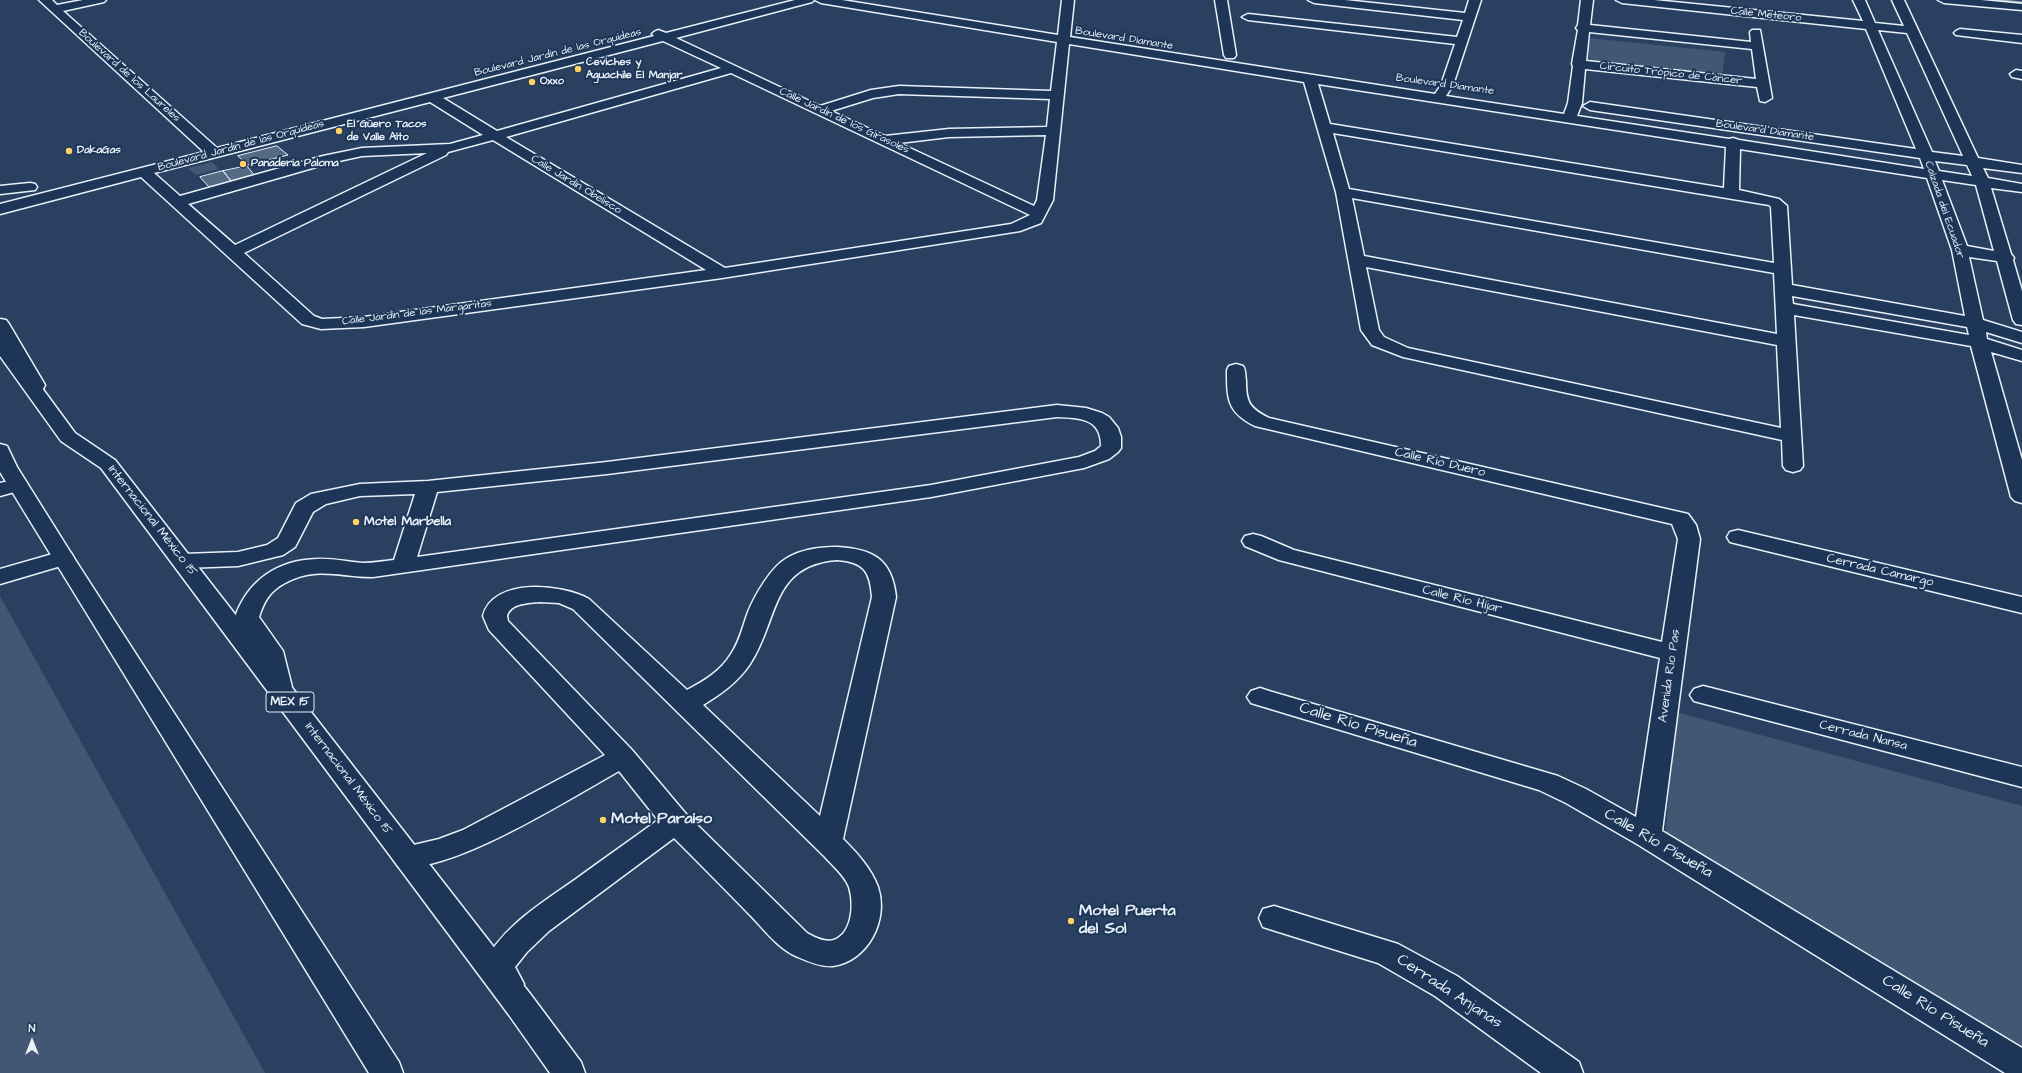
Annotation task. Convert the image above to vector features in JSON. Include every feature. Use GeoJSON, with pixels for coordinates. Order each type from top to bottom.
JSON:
{"type":"FeatureCollection","features":[{"type":"Feature","properties":{"kind":"street","name":"Boulevard de los Laureles"},"geometry":{"type":"LineString","coordinates":[[45,0],[214,153]]}},
{"type":"Feature","properties":{"kind":"street"},"geometry":{"type":"LineString","coordinates":[[55,9],[100,0]]}},
{"type":"Feature","properties":{"kind":"street","name":"Boulevard Jardín de las Orquídeas"},"geometry":{"type":"LineString","coordinates":[[256,129],[767,0]]}},
{"type":"Feature","properties":{"kind":"street","name":"Boulevard Jardín de las Orquídeas"},"geometry":{"type":"LineString","coordinates":[[0,208],[30,194],[140,163],[214,153],[808,0]]}},
{"type":"Feature","properties":{"kind":"street","name":"Boulevard Diamante"},"geometry":{"type":"LineString","coordinates":[[822,0],[1064,34],[1277,61]]}},
{"type":"Feature","properties":{"kind":"street","name":"Boulevard Diamante"},"geometry":{"type":"LineString","coordinates":[[868,0],[1310,79],[1733,142],[2022,188]]}},
{"type":"Feature","properties":{"kind":"street"},"geometry":{"type":"LineString","coordinates":[[1039,214],[1044,200],[1068,0]]}},
{"type":"Feature","properties":{"kind":"street"},"geometry":{"type":"LineString","coordinates":[[1221,0],[1230,55]]}},
{"type":"Feature","properties":{"kind":"street"},"geometry":{"type":"LineString","coordinates":[[1314,0],[1469,17]]}},
{"type":"Feature","properties":{"kind":"street"},"geometry":{"type":"LineString","coordinates":[[1438,98],[1447,85],[1475,0]]}},
{"type":"Feature","properties":{"kind":"street"},"geometry":{"type":"LineString","coordinates":[[1569,118],[1575,103],[1582,28],[1587,0]]}},
{"type":"Feature","properties":{"kind":"street","name":"Calle Meteoro"},"geometry":{"type":"LineString","coordinates":[[1622,0],[1911,30]]}},
{"type":"Feature","properties":{"kind":"street","name":"Calzada del Ecuador"},"geometry":{"type":"LineString","coordinates":[[1859,0],[1926,155],[1960,250],[1979,342],[2022,494]]}},
{"type":"Feature","properties":{"kind":"street"},"geometry":{"type":"LineString","coordinates":[[1898,0],[1982,182],[2006,258],[2022,320]]}},
{"type":"Feature","properties":{"kind":"street"},"geometry":{"type":"LineString","coordinates":[[1944,0],[2022,7]]}},
{"type":"Feature","properties":{"kind":"street"},"geometry":{"type":"LineString","coordinates":[[1248,16],[1462,41]]}},
{"type":"Feature","properties":{"kind":"street"},"geometry":{"type":"LineString","coordinates":[[1582,28],[1758,46]]}},
{"type":"Feature","properties":{"kind":"street","name":"Calle Jardín de los Girasoles"},"geometry":{"type":"LineString","coordinates":[[648,30],[1039,214]]}},
{"type":"Feature","properties":{"kind":"street","name":"Circuito Trópico de Cáncer"},"geometry":{"type":"LineString","coordinates":[[1756,32],[1765,99]]}},
{"type":"Feature","properties":{"kind":"street"},"geometry":{"type":"LineString","coordinates":[[1960,33],[2022,39]]}},
{"type":"Feature","properties":{"kind":"street","name":"Circuito Trópico de Cáncer"},"geometry":{"type":"LineString","coordinates":[[1578,64],[1763,84]]}},
{"type":"Feature","properties":{"kind":"street"},"geometry":{"type":"LineString","coordinates":[[233,252],[451,148],[732,69]]}},
{"type":"Feature","properties":{"kind":"street"},"geometry":{"type":"LineString","coordinates":[[1310,79],[1343,192],[1370,330],[1378,341],[1391,348],[1790,436]]}},
{"type":"Feature","properties":{"kind":"street","name":"Boulevard Diamante"},"geometry":{"type":"LineString","coordinates":[[1431,83],[1462,87]]}},
{"type":"Feature","properties":{"kind":"street"},"geometry":{"type":"LineString","coordinates":[[820,110],[871,94],[899,90],[1056,95]]}},
{"type":"Feature","properties":{"kind":"street","name":"Calle Jardín Obelisco"},"geometry":{"type":"LineString","coordinates":[[431,96],[722,273]]}},
{"type":"Feature","properties":{"kind":"street","name":"Boulevard Diamante"},"geometry":{"type":"LineString","coordinates":[[1560,101],[2022,169]]}},
{"type":"Feature","properties":{"kind":"street"},"geometry":{"type":"LineString","coordinates":[[1323,127],[1774,202],[1779,206],[1781,269],[1793,466]]}},
{"type":"Feature","properties":{"kind":"street"},"geometry":{"type":"LineString","coordinates":[[884,140],[949,133],[1052,131]]}},
{"type":"Feature","properties":{"kind":"street","name":"Boulevard Jardín de las Orquídeas"},"geometry":{"type":"LineString","coordinates":[[188,147],[218,139]]}},
{"type":"Feature","properties":{"kind":"street"},"geometry":{"type":"LineString","coordinates":[[1732,194],[1733,142]]}},
{"type":"Feature","properties":{"kind":"street"},"geometry":{"type":"LineString","coordinates":[[177,202],[328,159],[362,152],[451,148]]}},
{"type":"Feature","properties":{"kind":"street","name":"Calle Jardín de las Margaritas"},"geometry":{"type":"LineString","coordinates":[[140,163],[177,202],[308,320],[321,324],[364,322],[722,273],[1014,228],[1035,220],[1039,214]]}},
{"type":"Feature","properties":{"kind":"street","name":"Boulevard Jardín de las Orquídeas"},"geometry":{"type":"LineString","coordinates":[[0,194],[30,194],[45,183]]}},
{"type":"Feature","properties":{"kind":"street"},"geometry":{"type":"LineString","coordinates":[[0,190],[30,194]]}},
{"type":"Feature","properties":{"kind":"street"},"geometry":{"type":"LineString","coordinates":[[1343,192],[1781,269]]}},
{"type":"Feature","properties":{"kind":"street"},"geometry":{"type":"LineString","coordinates":[[0,215],[30,194]]}},
{"type":"Feature","properties":{"kind":"street"},"geometry":{"type":"LineString","coordinates":[[1960,250],[2006,258]]}},
{"type":"Feature","properties":{"kind":"street"},"geometry":{"type":"LineString","coordinates":[[1357,260],[1786,341]]}},
{"type":"Feature","properties":{"kind":"street"},"geometry":{"type":"LineString","coordinates":[[1783,289],[1975,323],[2022,338]]}},
{"type":"Feature","properties":{"kind":"street"},"geometry":{"type":"LineString","coordinates":[[1784,308],[1979,342],[2022,356]]}},
{"type":"Feature","properties":{"kind":"street"},"geometry":{"type":"LineString","coordinates":[[0,324],[62,429]]}},
{"type":"Feature","properties":{"kind":"street","name":"Internacional México 15"},"geometry":{"type":"LineString","coordinates":[[0,343],[68,437],[108,464],[184,561],[520,1005],[569,1073]]}},
{"type":"Feature","properties":{"kind":"street","name":"Calle Río Duero"},"geometry":{"type":"LineString","coordinates":[[1236,370],[1237,401],[1248,415],[1262,422],[1680,519]]}},
{"type":"Feature","properties":{"kind":"street"},"geometry":{"type":"LineString","coordinates":[[184,561],[238,559],[275,550],[286,542],[304,508],[319,499],[360,490],[428,486],[614,467],[1057,412],[1079,412],[1096,417],[1107,426],[1113,436],[1111,448],[1102,455],[1084,462],[931,491],[403,566],[359,571],[314,566],[300,567],[265,585],[253,598],[247,617],[271,651],[279,687]]}},
{"type":"Feature","properties":{"kind":"street"},"geometry":{"type":"LineString","coordinates":[[4,469],[63,558],[387,1073]]}},
{"type":"Feature","properties":{"kind":"street"},"geometry":{"type":"LineString","coordinates":[[403,566],[428,486]]}},
{"type":"Feature","properties":{"kind":"street","name":"Avenida Río Pas"},"geometry":{"type":"LineString","coordinates":[[1647,836],[1689,539],[1685,525],[1680,519]]}},
{"type":"Feature","properties":{"kind":"street","name":"Cerrada Camargo"},"geometry":{"type":"LineString","coordinates":[[1738,537],[2022,605]]}},
{"type":"Feature","properties":{"kind":"street","name":"Calle Río Híjar"},"geometry":{"type":"LineString","coordinates":[[1253,541],[1287,555],[1673,653]]}},
{"type":"Feature","properties":{"kind":"street"},"geometry":{"type":"LineString","coordinates":[[686,703],[723,679],[734,670],[746,655],[767,596],[783,574],[795,563],[814,556],[838,553],[859,557],[875,566],[882,582],[884,597],[828,842]]}},
{"type":"Feature","properties":{"kind":"street"},"geometry":{"type":"LineString","coordinates":[[0,577],[63,558]]}},
{"type":"Feature","properties":{"kind":"street"},"geometry":{"type":"LineString","coordinates":[[540,594],[568,596],[581,604],[686,703],[828,842],[860,878],[865,891],[864,922],[859,934],[849,946],[837,953],[823,953],[810,949],[796,942],[676,822],[623,757],[497,624],[494,618],[494,612],[498,606],[509,601],[540,594]]}},
{"type":"Feature","properties":{"kind":"street","name":"Cerrada Nansa"},"geometry":{"type":"LineString","coordinates":[[1703,695],[2022,777]]}},
{"type":"Feature","properties":{"kind":"street","name":"Calle Río Pisueña"},"geometry":{"type":"LineString","coordinates":[[1260,697],[1548,783],[1576,796],[1647,836],[2022,1066]]}},
{"type":"Feature","properties":{"kind":"street"},"geometry":{"type":"LineString","coordinates":[[407,857],[442,850],[473,838],[623,757]]}},
{"type":"Feature","properties":{"kind":"street"},"geometry":{"type":"LineString","coordinates":[[520,1005],[498,966],[516,943],[538,922],[676,822]]}},
{"type":"Feature","properties":{"kind":"street","name":"Cerrada Anjanas"},"geometry":{"type":"LineString","coordinates":[[1274,918],[1387,953],[1446,986],[1567,1073]]}},
{"type":"Feature","properties":{"kind":"shaded area"},"geometry":{"type":"Polygon","coordinates":[[[1589,38],[1725,52],[1722,77],[1588,62],[1589,38]]]}},
{"type":"Feature","properties":{"kind":"shaded area"},"geometry":{"type":"Polygon","coordinates":[[[212,162],[219,169],[196,175],[188,168],[212,162]]]}},
{"type":"Feature","properties":{"kind":"shaded area"},"geometry":{"type":"Polygon","coordinates":[[[0,596],[265,1073],[0,1073],[0,596]]]}},
{"type":"Feature","properties":{"kind":"shaded area"},"geometry":{"type":"Polygon","coordinates":[[[1676,712],[2022,806],[2022,1050],[1665,837],[1676,712]]]}},
{"type":"Feature","properties":{"kind":"building"},"geometry":{"type":"Polygon","coordinates":[[[277,146],[288,155],[248,165],[238,156],[277,146]]]}},
{"type":"Feature","properties":{"kind":"building"},"geometry":{"type":"Polygon","coordinates":[[[247,166],[255,176],[231,181],[223,171],[247,166]]]}},
{"type":"Feature","properties":{"kind":"building"},"geometry":{"type":"Polygon","coordinates":[[[223,171],[232,182],[209,187],[200,177],[223,171]]]}},
{"type":"Feature","properties":{"kind":"waterway"},"geometry":{"type":"LineString","coordinates":[[1981,0],[2022,4]]}},
{"type":"Feature","properties":{"kind":"place","name":"Ceviches y Aguachile El Manjar"},"geometry":{"type":"Point","coordinates":[578,69]}},
{"type":"Feature","properties":{"kind":"place","name":"Oxxo"},"geometry":{"type":"Point","coordinates":[532,82]}},
{"type":"Feature","properties":{"kind":"place","name":"El Güero Tacos de Valle Alto"},"geometry":{"type":"Point","coordinates":[339,131]}},
{"type":"Feature","properties":{"kind":"place","name":"DakaGas"},"geometry":{"type":"Point","coordinates":[69,151]}},
{"type":"Feature","properties":{"kind":"place","name":"Panadería Paloma"},"geometry":{"type":"Point","coordinates":[243,164]}},
{"type":"Feature","properties":{"kind":"place","name":"Motel Marbella"},"geometry":{"type":"Point","coordinates":[356,522]}},
{"type":"Feature","properties":{"kind":"place","name":"Motel Paraíso"},"geometry":{"type":"Point","coordinates":[603,820]}},
{"type":"Feature","properties":{"kind":"place","name":"Motel Puerta del Sol"},"geometry":{"type":"Point","coordinates":[1071,921]}}]}
